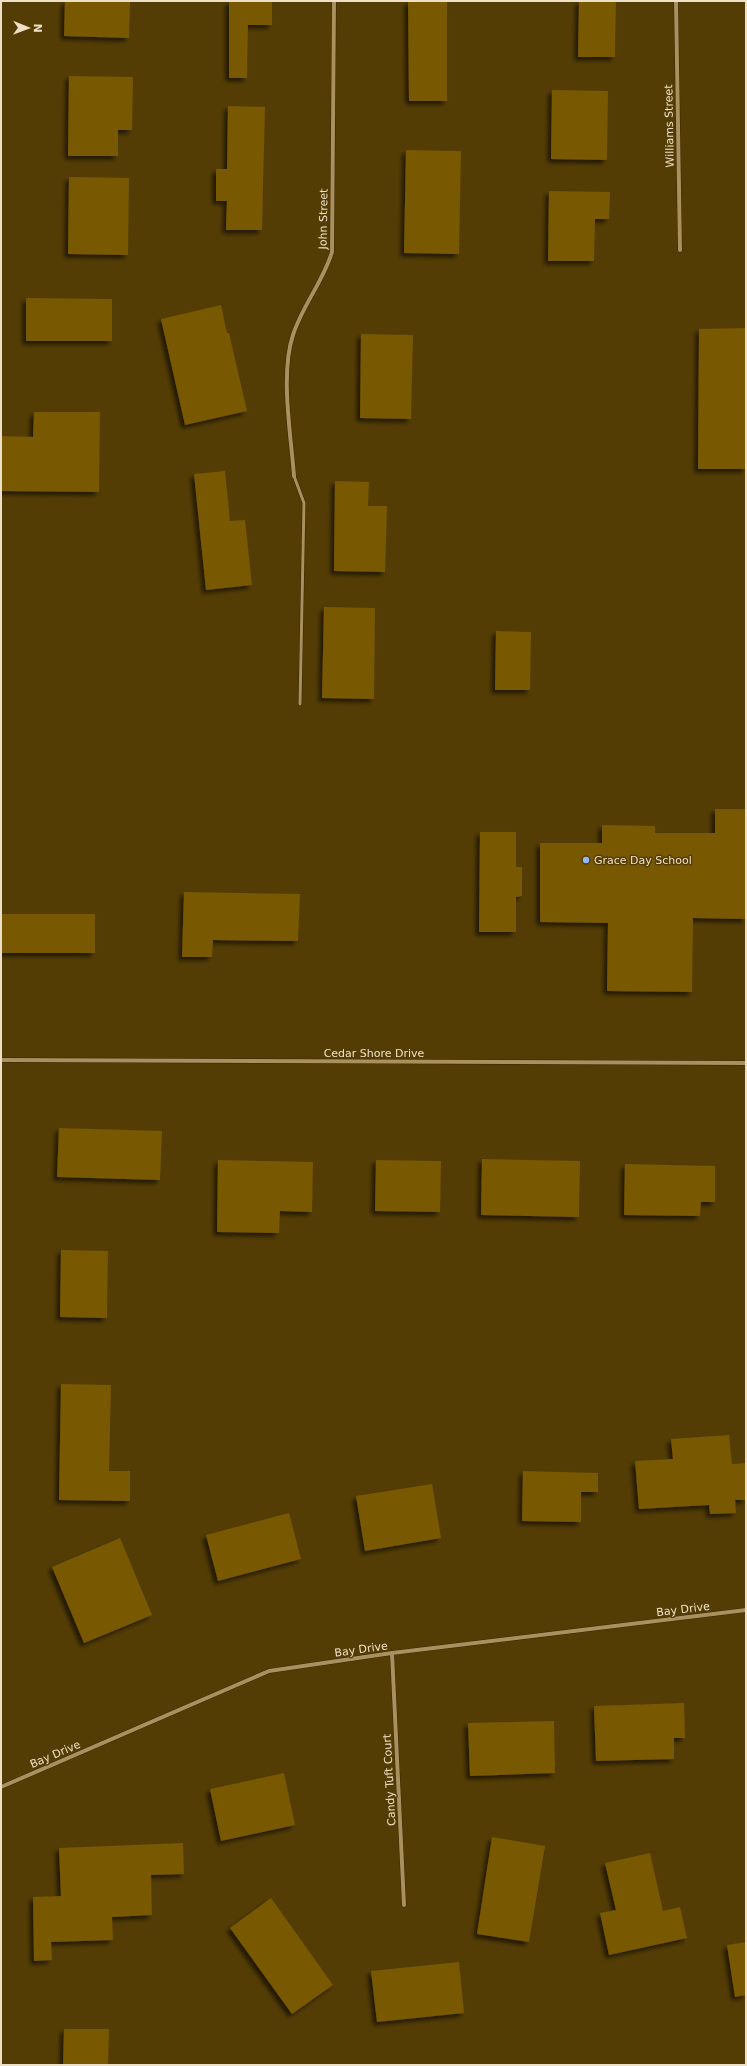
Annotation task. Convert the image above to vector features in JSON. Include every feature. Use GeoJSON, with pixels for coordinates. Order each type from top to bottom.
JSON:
{"type":"FeatureCollection","features":[{"type":"Feature","properties":{"kind":"street","name":"John Street"},"geometry":{"type":"LineString","coordinates":[[294,476],[287,390],[289,349],[293,334],[328,267],[332,252],[334,1]]}},
{"type":"Feature","properties":{"kind":"street","name":"Williams Street"},"geometry":{"type":"LineString","coordinates":[[676,1],[680,250]]}},
{"type":"Feature","properties":{"kind":"street","name":"Cedar Shore Drive"},"geometry":{"type":"LineString","coordinates":[[1,1060],[746,1064]]}},
{"type":"Feature","properties":{"kind":"street","name":"Bay Drive"},"geometry":{"type":"LineString","coordinates":[[1,1787],[269,1671],[392,1653],[746,1610]]}},
{"type":"Feature","properties":{"kind":"street","name":"Candy Tuft Court"},"geometry":{"type":"LineString","coordinates":[[392,1653],[404,1905]]}},
{"type":"Feature","properties":{"kind":"lane"},"geometry":{"type":"LineString","coordinates":[[294,476],[304,503],[300,704]]}},
{"type":"Feature","properties":{"kind":"building"},"geometry":{"type":"Polygon","coordinates":[[[65,1],[130,1],[129,38],[64,36],[65,1]]]}},
{"type":"Feature","properties":{"kind":"building"},"geometry":{"type":"Polygon","coordinates":[[[229,1],[272,1],[272,25],[248,25],[247,78],[229,78],[229,1]]]}},
{"type":"Feature","properties":{"kind":"building"},"geometry":{"type":"Polygon","coordinates":[[[408,1],[447,1],[447,101],[409,101],[408,1]]]}},
{"type":"Feature","properties":{"kind":"building"},"geometry":{"type":"Polygon","coordinates":[[[579,1],[616,1],[615,57],[578,57],[579,1]]]}},
{"type":"Feature","properties":{"kind":"building"},"geometry":{"type":"Polygon","coordinates":[[[69,76],[133,77],[132,130],[118,130],[118,156],[68,156],[69,76]]]}},
{"type":"Feature","properties":{"kind":"building"},"geometry":{"type":"Polygon","coordinates":[[[552,90],[608,91],[607,160],[551,159],[552,90]]]}},
{"type":"Feature","properties":{"kind":"building"},"geometry":{"type":"Polygon","coordinates":[[[228,106],[265,107],[262,230],[226,230],[227,201],[216,201],[216,169],[227,169],[228,106]]]}},
{"type":"Feature","properties":{"kind":"building"},"geometry":{"type":"Polygon","coordinates":[[[406,150],[461,151],[459,254],[404,253],[406,150]]]}},
{"type":"Feature","properties":{"kind":"building"},"geometry":{"type":"Polygon","coordinates":[[[69,177],[129,178],[128,255],[68,254],[69,177]]]}},
{"type":"Feature","properties":{"kind":"building"},"geometry":{"type":"Polygon","coordinates":[[[549,191],[610,192],[609,219],[595,219],[594,261],[548,261],[549,191]]]}},
{"type":"Feature","properties":{"kind":"building"},"geometry":{"type":"Polygon","coordinates":[[[26,298],[112,299],[112,341],[26,341],[26,298]]]}},
{"type":"Feature","properties":{"kind":"building"},"geometry":{"type":"Polygon","coordinates":[[[221,305],[247,411],[185,425],[161,319],[221,305]]]}},
{"type":"Feature","properties":{"kind":"building"},"geometry":{"type":"Polygon","coordinates":[[[746,328],[746,469],[698,469],[699,329],[746,328]]]}},
{"type":"Feature","properties":{"kind":"building"},"geometry":{"type":"Polygon","coordinates":[[[361,334],[413,335],[411,419],[360,418],[361,334]]]}},
{"type":"Feature","properties":{"kind":"building"},"geometry":{"type":"Polygon","coordinates":[[[34,412],[100,412],[99,492],[1,491],[1,436],[33,437],[34,412]]]}},
{"type":"Feature","properties":{"kind":"building"},"geometry":{"type":"Polygon","coordinates":[[[225,471],[230,521],[245,520],[252,585],[206,590],[194,474],[225,471]]]}},
{"type":"Feature","properties":{"kind":"building"},"geometry":{"type":"Polygon","coordinates":[[[335,481],[369,482],[368,506],[387,506],[385,572],[334,571],[335,481]]]}},
{"type":"Feature","properties":{"kind":"building"},"geometry":{"type":"Polygon","coordinates":[[[324,607],[375,608],[374,699],[322,698],[324,607]]]}},
{"type":"Feature","properties":{"kind":"building"},"geometry":{"type":"Polygon","coordinates":[[[496,631],[531,632],[530,690],[495,690],[496,631]]]}},
{"type":"Feature","properties":{"kind":"building"},"geometry":{"type":"Polygon","coordinates":[[[715,809],[746,809],[746,919],[693,918],[692,992],[607,991],[608,923],[540,922],[540,843],[602,843],[602,825],[655,826],[655,833],[715,833],[715,809]]]}},
{"type":"Feature","properties":{"kind":"building"},"geometry":{"type":"Polygon","coordinates":[[[480,832],[516,832],[516,867],[522,867],[522,896],[516,897],[516,932],[479,932],[480,832]]]}},
{"type":"Feature","properties":{"kind":"building"},"geometry":{"type":"Polygon","coordinates":[[[184,892],[300,894],[298,941],[213,940],[212,957],[182,957],[184,892]]]}},
{"type":"Feature","properties":{"kind":"building"},"geometry":{"type":"Polygon","coordinates":[[[1,914],[95,914],[95,953],[1,953],[1,914]]]}},
{"type":"Feature","properties":{"kind":"building"},"geometry":{"type":"Polygon","coordinates":[[[59,1128],[162,1131],[160,1180],[57,1177],[59,1128]]]}},
{"type":"Feature","properties":{"kind":"building"},"geometry":{"type":"Polygon","coordinates":[[[482,1159],[580,1161],[579,1217],[481,1215],[482,1159]]]}},
{"type":"Feature","properties":{"kind":"building"},"geometry":{"type":"Polygon","coordinates":[[[218,1160],[313,1162],[312,1212],[280,1211],[279,1233],[217,1232],[218,1160]]]}},
{"type":"Feature","properties":{"kind":"building"},"geometry":{"type":"Polygon","coordinates":[[[376,1160],[441,1161],[440,1212],[375,1211],[376,1160]]]}},
{"type":"Feature","properties":{"kind":"building"},"geometry":{"type":"Polygon","coordinates":[[[625,1164],[715,1166],[715,1202],[701,1202],[700,1216],[624,1215],[625,1164]]]}},
{"type":"Feature","properties":{"kind":"building"},"geometry":{"type":"Polygon","coordinates":[[[61,1250],[108,1251],[107,1318],[60,1317],[61,1250]]]}},
{"type":"Feature","properties":{"kind":"building"},"geometry":{"type":"Polygon","coordinates":[[[61,1384],[111,1385],[109,1471],[130,1471],[130,1501],[59,1500],[61,1384]]]}},
{"type":"Feature","properties":{"kind":"building"},"geometry":{"type":"Polygon","coordinates":[[[729,1435],[732,1464],[746,1463],[746,1500],[735,1500],[736,1513],[710,1514],[709,1505],[639,1509],[635,1461],[673,1459],[671,1439],[729,1435]]]}},
{"type":"Feature","properties":{"kind":"building"},"geometry":{"type":"Polygon","coordinates":[[[523,1471],[598,1473],[598,1492],[581,1492],[581,1522],[522,1521],[523,1471]]]}},
{"type":"Feature","properties":{"kind":"building"},"geometry":{"type":"Polygon","coordinates":[[[432,1484],[441,1538],[365,1551],[356,1496],[432,1484]]]}},
{"type":"Feature","properties":{"kind":"building"},"geometry":{"type":"Polygon","coordinates":[[[289,1513],[301,1559],[218,1581],[206,1535],[289,1513]]]}},
{"type":"Feature","properties":{"kind":"building"},"geometry":{"type":"Polygon","coordinates":[[[120,1538],[152,1615],[84,1643],[52,1567],[120,1538]]]}},
{"type":"Feature","properties":{"kind":"building"},"geometry":{"type":"Polygon","coordinates":[[[684,1703],[685,1738],[674,1738],[674,1759],[596,1761],[594,1706],[684,1703]]]}},
{"type":"Feature","properties":{"kind":"building"},"geometry":{"type":"Polygon","coordinates":[[[554,1721],[555,1773],[470,1776],[468,1723],[554,1721]]]}},
{"type":"Feature","properties":{"kind":"building"},"geometry":{"type":"Polygon","coordinates":[[[284,1773],[295,1825],[221,1841],[210,1789],[284,1773]]]}},
{"type":"Feature","properties":{"kind":"building"},"geometry":{"type":"Polygon","coordinates":[[[492,1837],[545,1846],[529,1942],[477,1934],[492,1837]]]}},
{"type":"Feature","properties":{"kind":"building"},"geometry":{"type":"Polygon","coordinates":[[[183,1843],[184,1874],[151,1875],[152,1915],[112,1917],[113,1940],[51,1942],[52,1960],[34,1961],[33,1897],[61,1896],[59,1848],[183,1843]]]}},
{"type":"Feature","properties":{"kind":"building"},"geometry":{"type":"Polygon","coordinates":[[[650,1853],[663,1911],[680,1907],[687,1938],[609,1955],[600,1913],[616,1910],[605,1863],[650,1853]]]}},
{"type":"Feature","properties":{"kind":"building"},"geometry":{"type":"Polygon","coordinates":[[[271,1898],[333,1985],[292,2014],[230,1928],[271,1898]]]}},
{"type":"Feature","properties":{"kind":"building"},"geometry":{"type":"Polygon","coordinates":[[[746,1942],[746,1995],[735,1997],[727,1945],[746,1942]]]}},
{"type":"Feature","properties":{"kind":"building"},"geometry":{"type":"Polygon","coordinates":[[[459,1962],[464,2013],[377,2022],[371,1971],[459,1962]]]}},
{"type":"Feature","properties":{"kind":"building"},"geometry":{"type":"Polygon","coordinates":[[[64,2029],[109,2029],[108,2065],[63,2065],[64,2029]]]}},
{"type":"Feature","properties":{"kind":"place","name":"Grace Day School"},"geometry":{"type":"Point","coordinates":[586,860]}}]}
